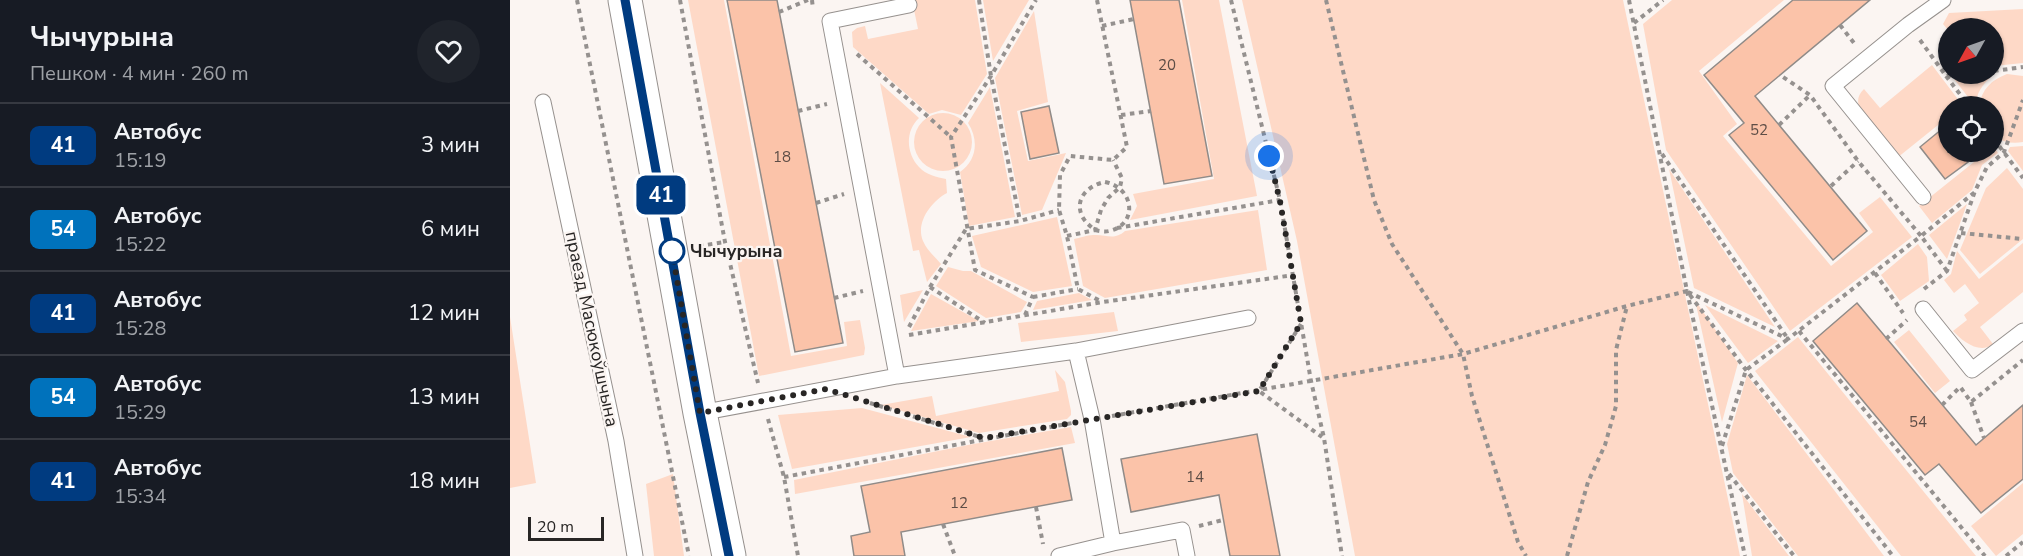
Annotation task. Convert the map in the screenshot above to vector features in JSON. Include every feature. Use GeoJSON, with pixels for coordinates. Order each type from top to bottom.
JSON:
{"type":"FeatureCollection","features":[{"type":"Feature","properties":{"kind":"main road"},"geometry":{"type":"LineString","coordinates":[[625,0],[700,413],[729,556]]}},
{"type":"Feature","properties":{"kind":"lane"},"geometry":{"type":"LineString","coordinates":[[1923,197],[1833,86],[1908,25],[1943,0]]}},
{"type":"Feature","properties":{"kind":"lane"},"geometry":{"type":"LineString","coordinates":[[897,376],[830,21],[909,5]]}},
{"type":"Feature","properties":{"kind":"lane","name":"праезд Масюкоўшчына"},"geometry":{"type":"LineString","coordinates":[[543,102],[616,441],[635,556]]}},
{"type":"Feature","properties":{"kind":"lane"},"geometry":{"type":"LineString","coordinates":[[1923,309],[1972,370],[2023,331]]}},
{"type":"Feature","properties":{"kind":"lane"},"geometry":{"type":"LineString","coordinates":[[700,413],[897,376],[1076,351],[1248,318]]}},
{"type":"Feature","properties":{"kind":"lane"},"geometry":{"type":"LineString","coordinates":[[1076,351],[1092,419],[1113,543]]}},
{"type":"Feature","properties":{"kind":"lane"},"geometry":{"type":"LineString","coordinates":[[1059,556],[1182,530],[1187,556]]}},
{"type":"Feature","properties":{"kind":"path"},"geometry":{"type":"LineString","coordinates":[[577,0],[689,556]]}},
{"type":"Feature","properties":{"kind":"path"},"geometry":{"type":"LineString","coordinates":[[680,0],[728,253],[758,385],[768,383]]}},
{"type":"Feature","properties":{"kind":"path"},"geometry":{"type":"LineString","coordinates":[[779,12],[810,0],[815,18],[951,137],[975,270],[1033,297],[1078,289],[1103,302]]}},
{"type":"Feature","properties":{"kind":"path"},"geometry":{"type":"LineString","coordinates":[[979,0],[991,76],[1020,221]]}},
{"type":"Feature","properties":{"kind":"path"},"geometry":{"type":"LineString","coordinates":[[951,137],[991,76],[1036,0]]}},
{"type":"Feature","properties":{"kind":"path"},"geometry":{"type":"LineString","coordinates":[[1078,289],[1059,210],[1060,175],[1070,156],[1113,160],[1127,147],[1097,0]]}},
{"type":"Feature","properties":{"kind":"path"},"geometry":{"type":"LineString","coordinates":[[1231,0],[1280,201],[1311,381],[1324,438],[1342,556]]}},
{"type":"Feature","properties":{"kind":"path"},"geometry":{"type":"LineString","coordinates":[[1326,0],[1374,200],[1392,244],[1463,354],[1472,396],[1518,542],[1526,556]]}},
{"type":"Feature","properties":{"kind":"path"},"geometry":{"type":"LineString","coordinates":[[1629,0],[1687,291],[1745,556]]}},
{"type":"Feature","properties":{"kind":"path"},"geometry":{"type":"LineString","coordinates":[[1634,23],[1663,0]]}},
{"type":"Feature","properties":{"kind":"path"},"geometry":{"type":"LineString","coordinates":[[1102,26],[1134,19]]}},
{"type":"Feature","properties":{"kind":"path"},"geometry":{"type":"LineString","coordinates":[[1840,25],[1859,49]]}},
{"type":"Feature","properties":{"kind":"path"},"geometry":{"type":"LineString","coordinates":[[1908,25],[1938,65]]}},
{"type":"Feature","properties":{"kind":"path"},"geometry":{"type":"LineString","coordinates":[[2004,69],[2023,67]]}},
{"type":"Feature","properties":{"kind":"path"},"geometry":{"type":"LineString","coordinates":[[1780,75],[1810,95],[1858,161],[1921,236],[1947,271],[1975,191],[1987,167],[1993,162]]}},
{"type":"Feature","properties":{"kind":"path"},"geometry":{"type":"LineString","coordinates":[[1952,84],[1961,96]]}},
{"type":"Feature","properties":{"kind":"path"},"geometry":{"type":"LineString","coordinates":[[2023,100],[2004,152],[2023,178]]}},
{"type":"Feature","properties":{"kind":"path"},"geometry":{"type":"LineString","coordinates":[[798,111],[831,103]]}},
{"type":"Feature","properties":{"kind":"path"},"geometry":{"type":"LineString","coordinates":[[2020,107],[2023,112]]}},
{"type":"Feature","properties":{"kind":"path"},"geometry":{"type":"LineString","coordinates":[[1121,115],[1151,111]]}},
{"type":"Feature","properties":{"kind":"path"},"geometry":{"type":"LineString","coordinates":[[1660,151],[1788,339]]}},
{"type":"Feature","properties":{"kind":"path"},"geometry":{"type":"LineString","coordinates":[[1095,231],[1101,210],[1108,198],[1120,188],[1122,178],[1113,160]]}},
{"type":"Feature","properties":{"kind":"path"},"geometry":{"type":"LineString","coordinates":[[1831,186],[1858,161]]}},
{"type":"Feature","properties":{"kind":"path"},"geometry":{"type":"LineString","coordinates":[[1095,231],[1082,217],[1081,201],[1084,193],[1090,187],[1105,182],[1126,193],[1129,209],[1123,223],[1117,228]]}},
{"type":"Feature","properties":{"kind":"path"},"geometry":{"type":"LineString","coordinates":[[1722,448],[1746,370],[1921,236],[1975,191]]}},
{"type":"Feature","properties":{"kind":"path"},"geometry":{"type":"LineString","coordinates":[[816,203],[848,193]]}},
{"type":"Feature","properties":{"kind":"path"},"geometry":{"type":"LineString","coordinates":[[1067,236],[1109,231],[1280,201]]}},
{"type":"Feature","properties":{"kind":"path"},"geometry":{"type":"LineString","coordinates":[[1059,210],[1020,221],[966,230],[930,287],[905,336],[1103,302],[1294,275]]}},
{"type":"Feature","properties":{"kind":"path"},"geometry":{"type":"LineString","coordinates":[[1961,233],[2023,239]]}},
{"type":"Feature","properties":{"kind":"path"},"geometry":{"type":"LineString","coordinates":[[930,287],[986,323]]}},
{"type":"Feature","properties":{"kind":"path"},"geometry":{"type":"LineString","coordinates":[[834,298],[867,290]]}},
{"type":"Feature","properties":{"kind":"path"},"geometry":{"type":"LineString","coordinates":[[1687,291],[1746,370],[1893,556]]}},
{"type":"Feature","properties":{"kind":"path"},"geometry":{"type":"LineString","coordinates":[[784,477],[984,438],[1463,354],[1627,306],[1687,291],[1788,339]]}},
{"type":"Feature","properties":{"kind":"path"},"geometry":{"type":"LineString","coordinates":[[1025,316],[1033,297]]}},
{"type":"Feature","properties":{"kind":"path"},"geometry":{"type":"LineString","coordinates":[[1567,556],[1588,482],[1605,445],[1616,406],[1616,350],[1627,306]]}},
{"type":"Feature","properties":{"kind":"path"},"geometry":{"type":"LineString","coordinates":[[1886,339],[1908,320]]}},
{"type":"Feature","properties":{"kind":"path"},"geometry":{"type":"LineString","coordinates":[[1259,391],[1301,323]]}},
{"type":"Feature","properties":{"kind":"path"},"geometry":{"type":"LineString","coordinates":[[1799,331],[1985,556]]}},
{"type":"Feature","properties":{"kind":"path"},"geometry":{"type":"LineString","coordinates":[[1942,405],[1960,387]]}},
{"type":"Feature","properties":{"kind":"path"},"geometry":{"type":"LineString","coordinates":[[826,389],[984,438]]}},
{"type":"Feature","properties":{"kind":"path"},"geometry":{"type":"LineString","coordinates":[[1259,391],[1324,438]]}},
{"type":"Feature","properties":{"kind":"path"},"geometry":{"type":"LineString","coordinates":[[763,402],[784,477],[798,556]]}},
{"type":"Feature","properties":{"kind":"path"},"geometry":{"type":"LineString","coordinates":[[1971,402],[1984,438]]}},
{"type":"Feature","properties":{"kind":"path"},"geometry":{"type":"LineString","coordinates":[[1727,471],[1794,556]]}},
{"type":"Feature","properties":{"kind":"path"},"geometry":{"type":"LineString","coordinates":[[1036,507],[1043,546]]}},
{"type":"Feature","properties":{"kind":"path"},"geometry":{"type":"LineString","coordinates":[[943,524],[955,556]]}},
{"type":"Feature","properties":{"kind":"path"},"geometry":{"type":"LineString","coordinates":[[2006,556],[2023,542]]}},
{"type":"Feature","properties":{"kind":"shaded area"},"geometry":{"type":"Polygon","coordinates":[[[688,0],[724,0],[791,356],[847,346],[844,322],[860,320],[864,355],[759,376],[688,0]]]}},
{"type":"Feature","properties":{"kind":"shaded area"},"geometry":{"type":"Polygon","coordinates":[[[912,0],[975,0],[987,74],[961,115],[942,110],[929,114],[853,47],[852,32],[857,28],[865,26],[868,39],[918,29],[912,0]]]}},
{"type":"Feature","properties":{"kind":"shaded area"},"geometry":{"type":"Polygon","coordinates":[[[983,0],[1029,0],[993,61],[983,0]]]}},
{"type":"Feature","properties":{"kind":"shaded area"},"geometry":{"type":"Polygon","coordinates":[[[1182,0],[1219,0],[1257,196],[1130,220],[1137,206],[1133,194],[1214,179],[1182,0]]]}},
{"type":"Feature","properties":{"kind":"shaded area"},"geometry":{"type":"Polygon","coordinates":[[[1242,0],[1623,0],[1740,556],[1355,556],[1297,241],[1242,0]]]}},
{"type":"Feature","properties":{"kind":"shaded area"},"geometry":{"type":"Polygon","coordinates":[[[1672,0],[1784,0],[1699,71],[1737,124],[1723,136],[1831,266],[1873,232],[1859,213],[1880,197],[1912,237],[1790,331],[1666,150],[1643,24],[1672,0]]]}},
{"type":"Feature","properties":{"kind":"shaded area"},"geometry":{"type":"Polygon","coordinates":[[[2023,9],[2023,63],[2004,65],[2004,18],[1946,18],[1949,13],[2023,9]]]}},
{"type":"Feature","properties":{"kind":"shaded area"},"geometry":{"type":"Polygon","coordinates":[[[1034,11],[1048,102],[1017,111],[1028,161],[1066,153],[1042,210],[1022,215],[995,78],[1034,11]]]}},
{"type":"Feature","properties":{"kind":"shaded area"},"geometry":{"type":"Polygon","coordinates":[[[1932,65],[1938,73],[1938,84],[1946,84],[1955,96],[1938,96],[1938,125],[1897,158],[1860,111],[1858,101],[1864,89],[1880,108],[1932,65]]]}},
{"type":"Feature","properties":{"kind":"shaded area"},"geometry":{"type":"Polygon","coordinates":[[[2004,75],[2023,76],[2023,142],[2004,141],[2004,96],[1982,96],[1990,84],[2004,84],[2004,75]]]}},
{"type":"Feature","properties":{"kind":"shaded area"},"geometry":{"type":"Polygon","coordinates":[[[880,83],[919,118],[911,129],[909,142],[912,155],[919,167],[925,172],[946,179],[947,193],[926,213],[921,227],[923,241],[941,264],[927,282],[919,250],[913,251],[880,83]]]}},
{"type":"Feature","properties":{"kind":"shaded area"},"geometry":{"type":"Polygon","coordinates":[[[1958,84],[1984,84],[1977,96],[1967,96],[1958,84]]]}},
{"type":"Feature","properties":{"kind":"shaded area"},"geometry":{"type":"Polygon","coordinates":[[[990,87],[1015,217],[969,226],[960,172],[973,156],[974,136],[968,123],[990,87]]]}},
{"type":"Feature","properties":{"kind":"shaded area"},"geometry":{"type":"Polygon","coordinates":[[[943,113],[959,118],[967,126],[972,142],[967,158],[959,166],[943,171],[927,166],[919,158],[914,142],[919,126],[927,118],[943,113]]]}},
{"type":"Feature","properties":{"kind":"shaded area"},"geometry":{"type":"Polygon","coordinates":[[[2023,146],[2023,171],[2008,151],[2010,147],[2023,146]]]}},
{"type":"Feature","properties":{"kind":"shaded area"},"geometry":{"type":"Polygon","coordinates":[[[1974,162],[1986,162],[1982,165],[1972,190],[1932,223],[1919,206],[1974,162]]]}},
{"type":"Feature","properties":{"kind":"shaded area"},"geometry":{"type":"Polygon","coordinates":[[[2007,168],[2023,189],[2023,239],[1980,274],[1960,250],[1986,188],[2007,168]]]}},
{"type":"Feature","properties":{"kind":"shaded area"},"geometry":{"type":"Polygon","coordinates":[[[1669,169],[1775,327],[1694,288],[1669,169]]]}},
{"type":"Feature","properties":{"kind":"shaded area"},"geometry":{"type":"Polygon","coordinates":[[[1967,204],[1947,259],[1929,235],[1967,204]]]}},
{"type":"Feature","properties":{"kind":"shaded area"},"geometry":{"type":"Polygon","coordinates":[[[1258,210],[1267,270],[1105,298],[1083,286],[1074,239],[1091,235],[1117,236],[1125,231],[1258,210]]]}},
{"type":"Feature","properties":{"kind":"shaded area"},"geometry":{"type":"Polygon","coordinates":[[[1057,217],[1072,286],[1033,292],[981,267],[972,236],[1057,217]]]}},
{"type":"Feature","properties":{"kind":"shaded area"},"geometry":{"type":"Polygon","coordinates":[[[2023,243],[2023,292],[1980,327],[1993,344],[1983,348],[1961,339],[1953,331],[1967,320],[1964,315],[1979,303],[1965,284],[1954,293],[1944,280],[1951,274],[1957,251],[1979,279],[2023,243]]]}},
{"type":"Feature","properties":{"kind":"shaded area"},"geometry":{"type":"Polygon","coordinates":[[[1918,244],[1927,257],[1929,281],[1900,301],[1881,275],[1918,244]]]}},
{"type":"Feature","properties":{"kind":"shaded area"},"geometry":{"type":"Polygon","coordinates":[[[948,267],[971,271],[1027,302],[1021,312],[986,318],[936,286],[948,267]]]}},
{"type":"Feature","properties":{"kind":"shaded area"},"geometry":{"type":"Polygon","coordinates":[[[923,290],[904,322],[900,295],[923,290]]]}},
{"type":"Feature","properties":{"kind":"shaded area"},"geometry":{"type":"Polygon","coordinates":[[[1079,293],[1092,300],[1033,310],[1037,301],[1079,293]]]}},
{"type":"Feature","properties":{"kind":"shaded area"},"geometry":{"type":"Polygon","coordinates":[[[931,294],[979,321],[911,331],[931,294]]]}},
{"type":"Feature","properties":{"kind":"shaded area"},"geometry":{"type":"Polygon","coordinates":[[[1695,300],[1738,363],[1722,422],[1695,300]]]}},
{"type":"Feature","properties":{"kind":"shaded area"},"geometry":{"type":"Polygon","coordinates":[[[1705,305],[1778,341],[1748,363],[1705,305]]]}},
{"type":"Feature","properties":{"kind":"shaded area"},"geometry":{"type":"Polygon","coordinates":[[[1114,312],[1118,331],[1021,342],[1018,323],[1114,312]]]}},
{"type":"Feature","properties":{"kind":"shaded area"},"geometry":{"type":"Polygon","coordinates":[[[510,317],[536,483],[510,488],[510,317]]]}},
{"type":"Feature","properties":{"kind":"shaded area"},"geometry":{"type":"Polygon","coordinates":[[[1909,330],[1950,381],[1935,393],[1894,342],[1909,330]]]}},
{"type":"Feature","properties":{"kind":"shaded area"},"geometry":{"type":"Polygon","coordinates":[[[1798,337],[1976,556],[1901,556],[1755,371],[1798,337]]]}},
{"type":"Feature","properties":{"kind":"shaded area"},"geometry":{"type":"Polygon","coordinates":[[[1055,370],[1065,382],[1071,411],[1067,419],[979,433],[881,405],[932,396],[936,416],[1059,391],[1055,370]]]}},
{"type":"Feature","properties":{"kind":"shaded area"},"geometry":{"type":"Polygon","coordinates":[[[1747,375],[1884,556],[1798,556],[1733,473],[1727,444],[1747,375]]]}},
{"type":"Feature","properties":{"kind":"shaded area"},"geometry":{"type":"Polygon","coordinates":[[[862,408],[971,437],[792,469],[778,415],[862,408]]]}},
{"type":"Feature","properties":{"kind":"shaded area"},"geometry":{"type":"Polygon","coordinates":[[[1071,427],[1075,443],[795,494],[794,480],[1071,427]]]}},
{"type":"Feature","properties":{"kind":"shaded area"},"geometry":{"type":"Polygon","coordinates":[[[673,474],[684,556],[654,556],[646,484],[673,474]]]}},
{"type":"Feature","properties":{"kind":"shaded area"},"geometry":{"type":"Polygon","coordinates":[[[2023,483],[2023,534],[1996,556],[1971,526],[2023,483]]]}},
{"type":"Feature","properties":{"kind":"shaded area"},"geometry":{"type":"Polygon","coordinates":[[[1742,494],[1789,556],[1752,556],[1742,494]]]}},
{"type":"Feature","properties":{"kind":"building"},"geometry":{"type":"Polygon","coordinates":[[[727,0],[777,0],[843,343],[795,352],[727,0]]]}},
{"type":"Feature","properties":{"kind":"building"},"geometry":{"type":"Polygon","coordinates":[[[1130,0],[1179,0],[1212,176],[1164,184],[1130,0]]]}},
{"type":"Feature","properties":{"kind":"building"},"geometry":{"type":"Polygon","coordinates":[[[1793,0],[1870,0],[1755,96],[1867,231],[1833,260],[1729,135],[1744,123],[1704,75],[1793,0]]]}},
{"type":"Feature","properties":{"kind":"building"},"geometry":{"type":"Polygon","coordinates":[[[1049,106],[1059,153],[1030,159],[1021,112],[1049,106]]]}},
{"type":"Feature","properties":{"kind":"building"},"geometry":{"type":"Polygon","coordinates":[[[1938,132],[1938,162],[1968,162],[1945,179],[1920,147],[1938,132]]]}},
{"type":"Feature","properties":{"kind":"building"},"geometry":{"type":"Polygon","coordinates":[[[1857,303],[1976,445],[2023,405],[2023,479],[1981,513],[1939,464],[1925,475],[1813,341],[1857,303]]]}},
{"type":"Feature","properties":{"kind":"building"},"geometry":{"type":"Polygon","coordinates":[[[1257,434],[1280,556],[1230,556],[1219,495],[1131,512],[1121,459],[1257,434]]]}},
{"type":"Feature","properties":{"kind":"building"},"geometry":{"type":"Polygon","coordinates":[[[1062,448],[1072,500],[901,532],[905,556],[854,556],[851,536],[870,532],[861,486],[1062,448]]]}},
{"type":"Feature","properties":{"kind":"bus line","name":"41"},"geometry":{"type":"LineString","coordinates":[[625,0],[700,413],[729,556]]}},
{"type":"Feature","properties":{"kind":"place","name":"Чычурына"},"geometry":{"type":"Point","coordinates":[672,251]}},
{"type":"Feature","properties":{"kind":"route"},"geometry":{"type":"LineString","coordinates":[[672,251],[700,413],[826,389],[984,438],[1259,391],[1301,323],[1280,201],[1269,156]]}}]}
